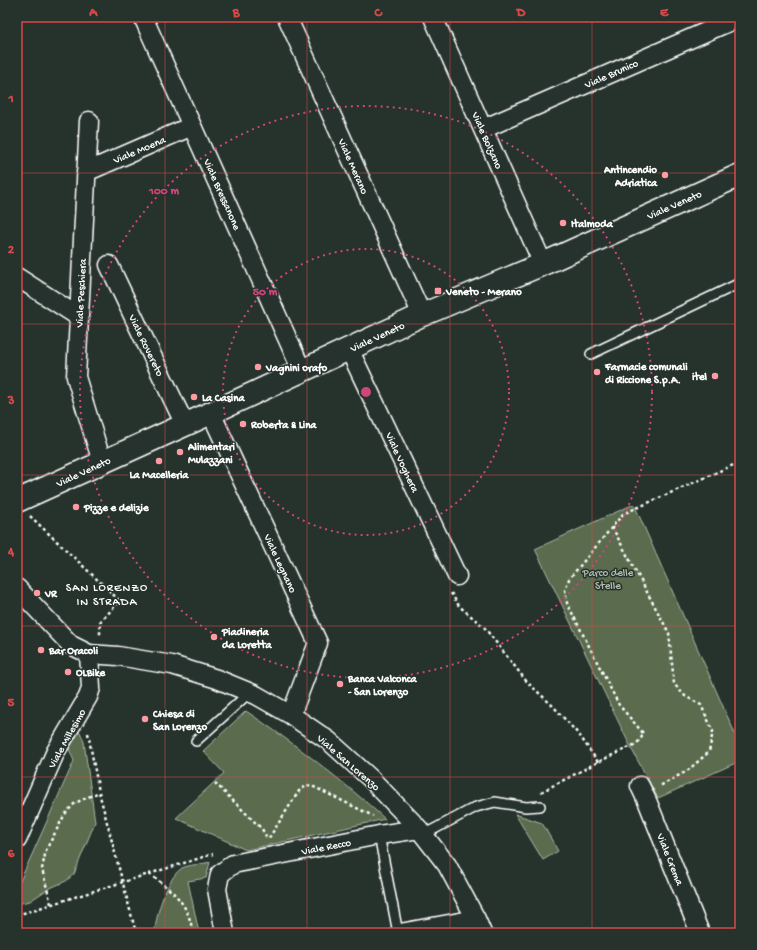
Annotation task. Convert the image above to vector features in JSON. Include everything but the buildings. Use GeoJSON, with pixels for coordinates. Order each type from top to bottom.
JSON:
{"type":"FeatureCollection","features":[{"type":"Feature","properties":{"kind":"main road","name":"Viale Veneto"},"geometry":{"type":"LineString","coordinates":[[23,508],[102,462],[422,315],[543,264],[740,175]]}},
{"type":"Feature","properties":{"kind":"street","name":"Viale Bressanone"},"geometry":{"type":"LineString","coordinates":[[143,17],[302,371]]}},
{"type":"Feature","properties":{"kind":"street","name":"Viale Merano"},"geometry":{"type":"LineString","coordinates":[[287,17],[422,315]]}},
{"type":"Feature","properties":{"kind":"street","name":"Viale Bolzano"},"geometry":{"type":"LineString","coordinates":[[433,17],[543,264]]}},
{"type":"Feature","properties":{"kind":"street","name":"Viale Brunico"},"geometry":{"type":"LineString","coordinates":[[483,129],[740,17]]}},
{"type":"Feature","properties":{"kind":"street","name":"Viale Peschiera"},"geometry":{"type":"LineString","coordinates":[[89,120],[76,376],[102,462]]}},
{"type":"Feature","properties":{"kind":"street","name":"Viale Moena"},"geometry":{"type":"LineString","coordinates":[[86,172],[192,126]]}},
{"type":"Feature","properties":{"kind":"street","name":"Viale Rovereto"},"geometry":{"type":"LineString","coordinates":[[109,265],[185,425]]}},
{"type":"Feature","properties":{"kind":"street"},"geometry":{"type":"LineString","coordinates":[[17,277],[78,317]]}},
{"type":"Feature","properties":{"kind":"street","name":"Viale Voghera"},"geometry":{"type":"LineString","coordinates":[[349,349],[457,576]]}},
{"type":"Feature","properties":{"kind":"street","name":"Viale Legnano"},"geometry":{"type":"LineString","coordinates":[[211,413],[318,643],[291,715]]}},
{"type":"Feature","properties":{"kind":"street","name":"Viale San Lorenzo"},"geometry":{"type":"LineString","coordinates":[[17,588],[71,645],[95,655],[118,656],[172,664],[217,679],[250,693],[291,715],[329,741],[370,778],[421,832],[447,865],[479,926]]}},
{"type":"Feature","properties":{"kind":"street","name":"Viale Millesimo"},"geometry":{"type":"LineString","coordinates":[[17,840],[56,751],[88,697],[91,688],[95,655]]}},
{"type":"Feature","properties":{"kind":"street","name":"Viale Crema"},"geometry":{"type":"LineString","coordinates":[[642,790],[700,933]]}},
{"type":"Feature","properties":{"kind":"street","name":"Viale Recco"},"geometry":{"type":"LineString","coordinates":[[225,933],[217,889],[220,874],[233,864],[379,835],[421,832]]}},
{"type":"Feature","properties":{"kind":"street"},"geometry":{"type":"LineString","coordinates":[[399,933],[479,926]]}},
{"type":"Feature","properties":{"kind":"lane"},"geometry":{"type":"LineString","coordinates":[[591,354],[740,283]]}},
{"type":"Feature","properties":{"kind":"lane"},"geometry":{"type":"LineString","coordinates":[[196,741],[250,693]]}},
{"type":"Feature","properties":{"kind":"lane"},"geometry":{"type":"LineString","coordinates":[[421,832],[476,807],[495,802],[526,807],[540,806]]}},
{"type":"Feature","properties":{"kind":"lane"},"geometry":{"type":"LineString","coordinates":[[379,835],[399,933]]}},
{"type":"Feature","properties":{"kind":"path"},"geometry":{"type":"LineString","coordinates":[[540,792],[636,744],[641,739],[643,733],[619,705],[567,603],[565,590],[569,579],[623,514],[740,462]]}},
{"type":"Feature","properties":{"kind":"path"},"geometry":{"type":"LineString","coordinates":[[23,508],[120,600],[100,622],[95,655]]}},
{"type":"Feature","properties":{"kind":"path"},"geometry":{"type":"LineString","coordinates":[[612,527],[669,633],[674,684],[685,696],[701,705],[713,731],[709,752],[687,771],[642,790]]}},
{"type":"Feature","properties":{"kind":"path"},"geometry":{"type":"LineString","coordinates":[[457,576],[451,592],[459,606],[484,627],[527,682],[553,706],[580,736],[598,762]]}},
{"type":"Feature","properties":{"kind":"path"},"geometry":{"type":"LineString","coordinates":[[75,720],[86,725],[99,792],[136,933]]}},
{"type":"Feature","properties":{"kind":"path"},"geometry":{"type":"LineString","coordinates":[[215,783],[262,829],[268,840],[299,791],[307,785],[374,816]]}},
{"type":"Feature","properties":{"kind":"path"},"geometry":{"type":"LineString","coordinates":[[51,904],[42,869],[46,850],[65,814],[75,804],[99,792]]}},
{"type":"Feature","properties":{"kind":"path"},"geometry":{"type":"LineString","coordinates":[[17,915],[212,854]]}},
{"type":"Feature","properties":{"kind":"path"},"geometry":{"type":"LineString","coordinates":[[149,874],[168,888],[183,903],[191,922],[193,933]]}},
{"type":"Feature","properties":{"kind":"green space","name":"Parco delle Stelle"},"geometry":{"type":"Polygon","coordinates":[[[634,504],[740,745],[740,761],[658,798],[632,750],[535,549],[634,504]]]}},
{"type":"Feature","properties":{"kind":"green space"},"geometry":{"type":"Polygon","coordinates":[[[246,711],[317,762],[385,819],[246,850],[176,818],[224,773],[203,751],[246,711]]]}},
{"type":"Feature","properties":{"kind":"green space"},"geometry":{"type":"Polygon","coordinates":[[[80,732],[84,742],[95,822],[74,874],[66,881],[48,889],[30,901],[17,904],[17,888],[74,761],[67,744],[73,733],[80,732]]]}},
{"type":"Feature","properties":{"kind":"green space"},"geometry":{"type":"Polygon","coordinates":[[[515,814],[542,823],[558,851],[543,860],[515,814]]]}},
{"type":"Feature","properties":{"kind":"green space"},"geometry":{"type":"Polygon","coordinates":[[[210,862],[206,878],[188,881],[199,933],[155,933],[157,917],[171,880],[182,868],[210,862]]]}},
{"type":"Feature","properties":{"kind":"place","name":"Antincendio Adriatica"},"geometry":{"type":"Point","coordinates":[665,175]}},
{"type":"Feature","properties":{"kind":"place","name":"Italmoda"},"geometry":{"type":"Point","coordinates":[563,223]}},
{"type":"Feature","properties":{"kind":"place","name":"Veneto - Merano"},"geometry":{"type":"Point","coordinates":[438,291]}},
{"type":"Feature","properties":{"kind":"place","name":"Vagnini orafo"},"geometry":{"type":"Point","coordinates":[258,367]}},
{"type":"Feature","properties":{"kind":"place","name":"Farmacie comunali di Riccione S.p.A."},"geometry":{"type":"Point","coordinates":[597,372]}},
{"type":"Feature","properties":{"kind":"place","name":"itel"},"geometry":{"type":"Point","coordinates":[715,376]}},
{"type":"Feature","properties":{"kind":"place","name":"La Casina"},"geometry":{"type":"Point","coordinates":[194,397]}},
{"type":"Feature","properties":{"kind":"place","name":"Roberta & Lina"},"geometry":{"type":"Point","coordinates":[243,424]}},
{"type":"Feature","properties":{"kind":"place","name":"Alimentari Mulazzani"},"geometry":{"type":"Point","coordinates":[180,452]}},
{"type":"Feature","properties":{"kind":"place","name":"La Macelleria"},"geometry":{"type":"Point","coordinates":[159,461]}},
{"type":"Feature","properties":{"kind":"place","name":"Pizze e delizie"},"geometry":{"type":"Point","coordinates":[76,507]}},
{"type":"Feature","properties":{"kind":"place","name":"VR"},"geometry":{"type":"Point","coordinates":[37,593]}},
{"type":"Feature","properties":{"kind":"place","name":"Piadineria da Loretta"},"geometry":{"type":"Point","coordinates":[214,637]}},
{"type":"Feature","properties":{"kind":"place","name":"Bar Oracoli"},"geometry":{"type":"Point","coordinates":[41,650]}},
{"type":"Feature","properties":{"kind":"place","name":"OLBike"},"geometry":{"type":"Point","coordinates":[68,672]}},
{"type":"Feature","properties":{"kind":"place","name":"Banca Valconca - San Lorenzo"},"geometry":{"type":"Point","coordinates":[340,684]}},
{"type":"Feature","properties":{"kind":"place","name":"Chiesa di San Lorenzo"},"geometry":{"type":"Point","coordinates":[145,719]}},
{"type":"Feature","properties":{"kind":"district","name":"SAN LORENZO IN STRADA"},"geometry":{"type":"Point","coordinates":[107,594]}}]}
